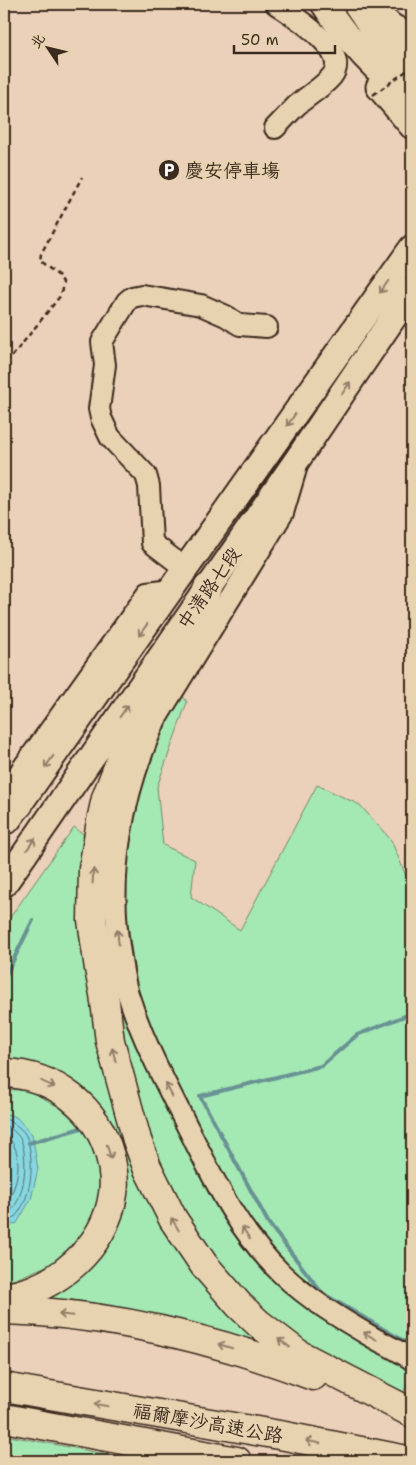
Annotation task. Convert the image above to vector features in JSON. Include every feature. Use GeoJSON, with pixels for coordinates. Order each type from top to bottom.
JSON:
{"type":"FeatureCollection","features":[{"type":"Feature","properties":{"kind":"highway"},"geometry":{"type":"LineString","coordinates":[[208,588],[183,651],[144,712],[123,754],[109,791],[101,821],[93,869],[92,920],[110,1041],[137,1140],[147,1167],[172,1219],[204,1265],[239,1305],[278,1340],[300,1355],[412,1413]]}},
{"type":"Feature","properties":{"kind":"highway"},"geometry":{"type":"LineString","coordinates":[[4,1074],[35,1078],[62,1090],[75,1100],[95,1122],[102,1135],[110,1156],[114,1178],[114,1194],[105,1220],[99,1233],[82,1256],[61,1274],[48,1282],[22,1293],[4,1297]]}},
{"type":"Feature","properties":{"kind":"highway"},"geometry":{"type":"LineString","coordinates":[[4,1310],[73,1316],[159,1330],[250,1354],[349,1390],[371,1393]]}},
{"type":"Feature","properties":{"kind":"highway","name":"福爾摩沙高速公路"},"geometry":{"type":"LineString","coordinates":[[4,1387],[412,1460]]}},
{"type":"Feature","properties":{"kind":"highway","name":"福爾摩沙高速公路"},"geometry":{"type":"LineString","coordinates":[[4,1418],[237,1461]]}},
{"type":"Feature","properties":{"kind":"main road"},"geometry":{"type":"LineString","coordinates":[[324,4],[347,36],[368,74],[412,126]]}},
{"type":"Feature","properties":{"kind":"main road"},"geometry":{"type":"LineString","coordinates":[[356,4],[375,32],[412,67]]}},
{"type":"Feature","properties":{"kind":"main road"},"geometry":{"type":"LineString","coordinates":[[368,4],[391,26],[412,38]]}},
{"type":"Feature","properties":{"kind":"main road"},"geometry":{"type":"LineString","coordinates":[[347,36],[380,72],[412,99]]}},
{"type":"Feature","properties":{"kind":"main road","name":"中清路七段"},"geometry":{"type":"LineString","coordinates":[[4,827],[9,806],[171,590],[412,248]]}},
{"type":"Feature","properties":{"kind":"main road","name":"中清路七段"},"geometry":{"type":"LineString","coordinates":[[4,884],[412,290]]}},
{"type":"Feature","properties":{"kind":"lane"},"geometry":{"type":"LineString","coordinates":[[275,128],[295,107],[332,76],[336,66],[334,56],[318,34],[276,4]]}},
{"type":"Feature","properties":{"kind":"lane"},"geometry":{"type":"LineString","coordinates":[[186,569],[152,543],[149,486],[146,475],[110,437],[101,418],[99,409],[105,365],[102,342],[127,301],[132,296],[142,295],[201,304],[240,325],[266,326]]}},
{"type":"Feature","properties":{"kind":"lane"},"geometry":{"type":"LineString","coordinates":[[299,457],[283,513],[156,719],[142,750],[129,791],[119,841],[116,892],[118,944],[128,994],[154,1062],[222,1195],[250,1238],[283,1275],[318,1303],[412,1360]]}},
{"type":"Feature","properties":{"kind":"path"},"geometry":{"type":"LineString","coordinates":[[373,95],[412,67]]}},
{"type":"Feature","properties":{"kind":"path"},"geometry":{"type":"LineString","coordinates":[[4,359],[10,359],[61,295],[63,282],[59,276],[40,260],[41,254],[82,177]]}},
{"type":"Feature","properties":{"kind":"green space"},"geometry":{"type":"Polygon","coordinates":[[[180,692],[187,702],[157,787],[163,845],[195,860],[191,897],[240,930],[317,785],[360,805],[391,840],[412,890],[412,1348],[363,1320],[294,1272],[242,1217],[151,1041],[137,990],[123,887],[134,800],[153,743],[180,692]]]}},
{"type":"Feature","properties":{"kind":"green space"},"geometry":{"type":"Polygon","coordinates":[[[74,827],[88,838],[149,1190],[275,1347],[49,1304],[52,1288],[120,1190],[68,1085],[37,1064],[4,1058],[4,926],[74,827]]]}},
{"type":"Feature","properties":{"kind":"green space"},"geometry":{"type":"Polygon","coordinates":[[[102,891],[112,905],[133,1031],[171,1117],[230,1218],[261,1265],[412,1368],[412,1375],[400,1399],[306,1349],[255,1309],[187,1230],[150,1141],[124,1052],[102,891]]]}},
{"type":"Feature","properties":{"kind":"green space"},"geometry":{"type":"Polygon","coordinates":[[[4,1089],[30,1091],[59,1107],[81,1126],[91,1141],[100,1168],[98,1203],[82,1236],[51,1264],[4,1284],[4,1089]]]}},
{"type":"Feature","properties":{"kind":"green space"},"geometry":{"type":"Polygon","coordinates":[[[4,1435],[80,1449],[137,1461],[4,1461],[4,1435]]]}},
{"type":"Feature","properties":{"kind":"water"},"geometry":{"type":"Polygon","coordinates":[[[4,1113],[16,1117],[32,1134],[38,1169],[31,1199],[17,1223],[4,1228],[4,1113]]]}},
{"type":"Feature","properties":{"kind":"waterway"},"geometry":{"type":"LineString","coordinates":[[4,979],[33,920]]}},
{"type":"Feature","properties":{"kind":"waterway"},"geometry":{"type":"LineString","coordinates":[[412,1013],[357,1035],[321,1066],[200,1096],[269,1224],[322,1293],[412,1346]]}},
{"type":"Feature","properties":{"kind":"waterway"},"geometry":{"type":"LineString","coordinates":[[29,1143],[85,1127]]}},
{"type":"Feature","properties":{"kind":"place","name":"慶安停車塲"},"geometry":{"type":"Point","coordinates":[169,170]}}]}
